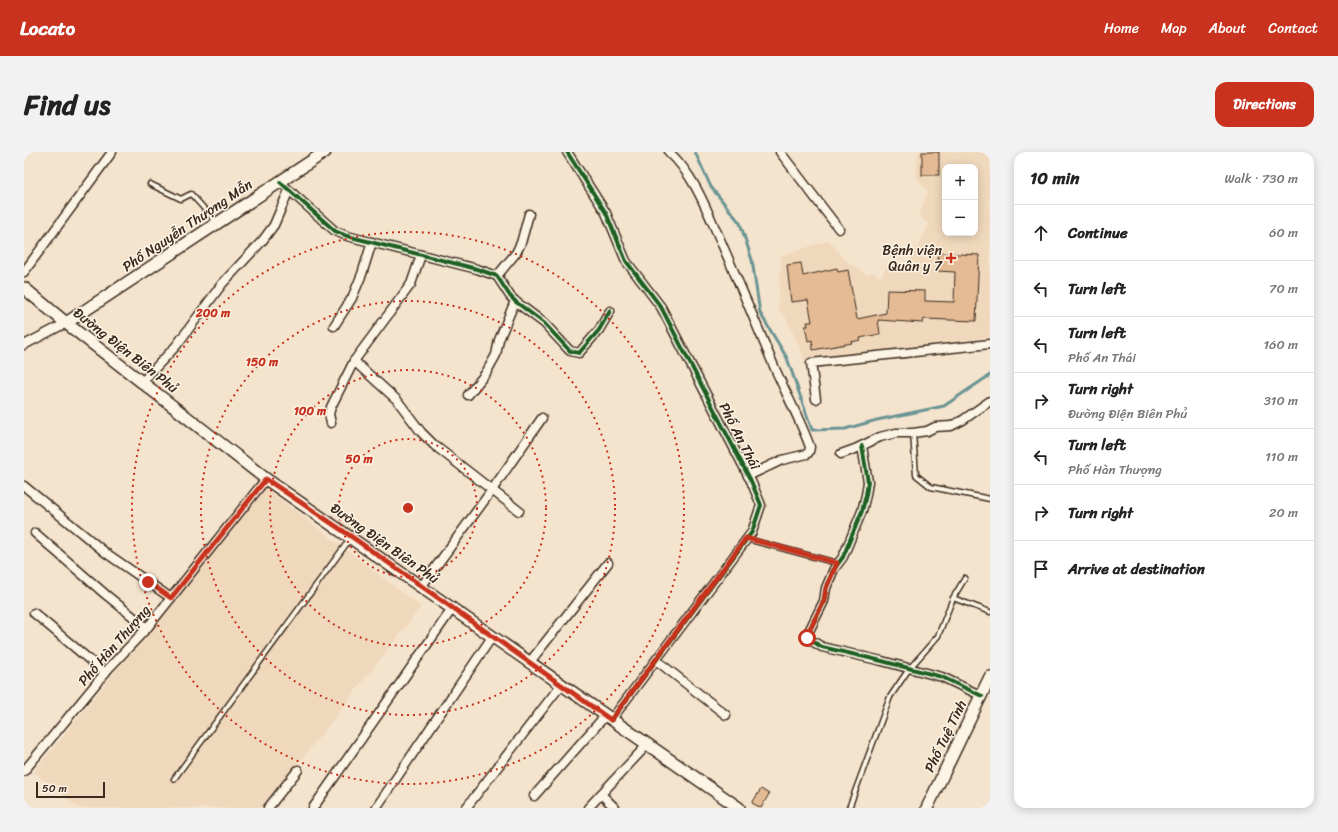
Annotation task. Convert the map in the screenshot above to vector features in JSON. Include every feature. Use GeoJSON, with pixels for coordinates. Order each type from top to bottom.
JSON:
{"type":"FeatureCollection","features":[{"type":"Feature","properties":{"kind":"main road","name":"Phố Nguyễn Thượng Mẫn"},"geometry":{"type":"LineString","coordinates":[[66,323],[325,152]]}},
{"type":"Feature","properties":{"kind":"main road","name":"Đường Điện Biên Phủ"},"geometry":{"type":"LineString","coordinates":[[24,288],[66,323],[266,479],[352,537],[529,663],[739,808]]}},
{"type":"Feature","properties":{"kind":"main road","name":"Phố Tuệ Tĩnh"},"geometry":{"type":"LineString","coordinates":[[927,808],[990,677]]}},
{"type":"Feature","properties":{"kind":"street"},"geometry":{"type":"LineString","coordinates":[[24,272],[112,152]]}},
{"type":"Feature","properties":{"kind":"street","name":"Phố An Thái"},"geometry":{"type":"LineString","coordinates":[[534,796],[608,718],[656,660],[752,532],[761,505],[748,476],[661,307],[626,261],[606,213],[567,152]]}},
{"type":"Feature","properties":{"kind":"street"},"geometry":{"type":"LineString","coordinates":[[669,152],[676,158],[690,176],[707,210],[810,448],[807,454],[782,460],[748,476]]}},
{"type":"Feature","properties":{"kind":"street"},"geometry":{"type":"LineString","coordinates":[[780,152],[839,229]]}},
{"type":"Feature","properties":{"kind":"street"},"geometry":{"type":"LineString","coordinates":[[280,182],[335,231],[347,236],[492,273],[497,276],[510,296],[544,323],[570,351],[579,353],[599,330],[610,311]]}},
{"type":"Feature","properties":{"kind":"street"},"geometry":{"type":"LineString","coordinates":[[142,382],[176,346],[222,284],[263,240],[274,225],[289,190]]}},
{"type":"Feature","properties":{"kind":"street"},"geometry":{"type":"LineString","coordinates":[[497,276],[516,253],[521,243],[529,214]]}},
{"type":"Feature","properties":{"kind":"street"},"geometry":{"type":"LineString","coordinates":[[334,326],[352,298],[362,274],[372,242]]}},
{"type":"Feature","properties":{"kind":"street"},"geometry":{"type":"LineString","coordinates":[[331,423],[329,414],[331,406],[354,361],[411,284],[421,255]]}},
{"type":"Feature","properties":{"kind":"street"},"geometry":{"type":"LineString","coordinates":[[468,395],[486,373],[496,355],[498,340],[515,300]]}},
{"type":"Feature","properties":{"kind":"street"},"geometry":{"type":"LineString","coordinates":[[24,346],[66,323]]}},
{"type":"Feature","properties":{"kind":"street"},"geometry":{"type":"LineString","coordinates":[[816,399],[811,363],[990,344]]}},
{"type":"Feature","properties":{"kind":"street"},"geometry":{"type":"LineString","coordinates":[[354,361],[397,400],[421,432],[434,445],[519,510]]}},
{"type":"Feature","properties":{"kind":"street"},"geometry":{"type":"LineString","coordinates":[[841,454],[880,437],[896,433],[927,431],[935,427],[957,424],[990,401]]}},
{"type":"Feature","properties":{"kind":"street"},"geometry":{"type":"LineString","coordinates":[[421,587],[492,490],[542,418]]}},
{"type":"Feature","properties":{"kind":"street"},"geometry":{"type":"LineString","coordinates":[[862,446],[868,482],[862,511],[843,557],[837,563],[826,588],[824,601],[807,635],[807,638],[822,647],[942,677],[982,696]]}},
{"type":"Feature","properties":{"kind":"street","name":"Phố Hàn Thượng"},"geometry":{"type":"LineString","coordinates":[[24,770],[105,673],[147,628],[266,479]]}},
{"type":"Feature","properties":{"kind":"street"},"geometry":{"type":"LineString","coordinates":[[24,486],[106,553],[171,598]]}},
{"type":"Feature","properties":{"kind":"street"},"geometry":{"type":"LineString","coordinates":[[35,533],[105,594],[147,628]]}},
{"type":"Feature","properties":{"kind":"street"},"geometry":{"type":"LineString","coordinates":[[529,663],[608,563]]}},
{"type":"Feature","properties":{"kind":"street"},"geometry":{"type":"LineString","coordinates":[[313,808],[452,609]]}},
{"type":"Feature","properties":{"kind":"street"},"geometry":{"type":"LineString","coordinates":[[34,613],[105,673]]}},
{"type":"Feature","properties":{"kind":"street"},"geometry":{"type":"LineString","coordinates":[[376,808],[492,637]]}},
{"type":"Feature","properties":{"kind":"street"},"geometry":{"type":"LineString","coordinates":[[656,660],[726,715]]}},
{"type":"Feature","properties":{"kind":"street"},"geometry":{"type":"LineString","coordinates":[[466,808],[561,685]]}},
{"type":"Feature","properties":{"kind":"street"},"geometry":{"type":"LineString","coordinates":[[588,808],[647,745]]}},
{"type":"Feature","properties":{"kind":"street"},"geometry":{"type":"LineString","coordinates":[[268,808],[298,770]]}},
{"type":"Feature","properties":{"kind":"street"},"geometry":{"type":"LineString","coordinates":[[601,794],[616,808]]}},
{"type":"Feature","properties":{"kind":"lane"},"geometry":{"type":"LineString","coordinates":[[150,184],[181,199],[191,194],[218,223]]}},
{"type":"Feature","properties":{"kind":"lane"},"geometry":{"type":"LineString","coordinates":[[913,433],[916,475],[931,487],[990,499]]}},
{"type":"Feature","properties":{"kind":"lane"},"geometry":{"type":"LineString","coordinates":[[174,779],[352,537]]}},
{"type":"Feature","properties":{"kind":"lane"},"geometry":{"type":"LineString","coordinates":[[746,538],[837,563]]}},
{"type":"Feature","properties":{"kind":"lane"},"geometry":{"type":"LineString","coordinates":[[849,808],[890,697],[909,669],[938,636],[953,598],[965,578]]}},
{"type":"Feature","properties":{"kind":"lane"},"geometry":{"type":"LineString","coordinates":[[953,598],[990,612]]}},
{"type":"Feature","properties":{"kind":"shaded area","name":"Bệnh viện Quân y 7"},"geometry":{"type":"Polygon","coordinates":[[[918,152],[990,152],[990,337],[806,362],[785,316],[778,309],[781,256],[829,240],[844,259],[867,275],[871,272],[881,277],[887,266],[905,270],[929,224],[919,216],[928,192],[916,177],[918,152]]]}},
{"type":"Feature","properties":{"kind":"shaded area"},"geometry":{"type":"Polygon","coordinates":[[[264,487],[421,607],[302,759],[260,808],[79,808],[34,772],[264,487]]]}},
{"type":"Feature","properties":{"kind":"building"},"geometry":{"type":"Polygon","coordinates":[[[922,152],[939,152],[939,175],[922,175],[922,152]]]}},
{"type":"Feature","properties":{"kind":"building"},"geometry":{"type":"Polygon","coordinates":[[[938,253],[979,255],[976,321],[924,319],[923,323],[878,320],[880,334],[860,338],[861,340],[851,342],[852,343],[813,350],[812,340],[808,341],[805,326],[808,326],[807,322],[812,322],[808,300],[791,302],[787,265],[801,263],[803,276],[837,268],[838,272],[848,270],[857,319],[886,313],[887,290],[925,291],[925,301],[954,302],[955,272],[937,271],[938,253]]]}},
{"type":"Feature","properties":{"kind":"building"},"geometry":{"type":"Polygon","coordinates":[[[761,789],[769,794],[761,808],[752,803],[761,789]]]}},
{"type":"Feature","properties":{"kind":"waterway"},"geometry":{"type":"LineString","coordinates":[[695,152],[711,187],[740,223],[752,260],[760,313],[787,358],[812,430],[845,429],[877,420],[944,406],[990,375]]}},
{"type":"Feature","properties":{"kind":"cycle path"},"geometry":{"type":"LineString","coordinates":[[567,152],[606,213],[626,261],[661,307],[751,481],[761,505],[752,532],[611,720]]}},
{"type":"Feature","properties":{"kind":"cycle path"},"geometry":{"type":"LineString","coordinates":[[280,182],[335,231],[347,236],[477,269],[497,276],[510,296],[544,323],[570,351],[579,353],[599,330],[610,311]]}},
{"type":"Feature","properties":{"kind":"cycle path"},"geometry":{"type":"LineString","coordinates":[[862,446],[868,482],[862,511],[843,557],[834,569],[826,588],[824,601],[807,635],[807,638],[822,647],[942,677],[982,696]]}},
{"type":"Feature","properties":{"kind":"place","name":"Bệnh viện Quân y 7"},"geometry":{"type":"Point","coordinates":[951,258]}},
{"type":"Feature","properties":{"kind":"route"},"geometry":{"type":"LineString","coordinates":[[148,582],[171,598],[266,479],[352,537],[611,720],[746,538],[837,563],[826,588],[824,601],[807,635],[807,638]]}}]}
